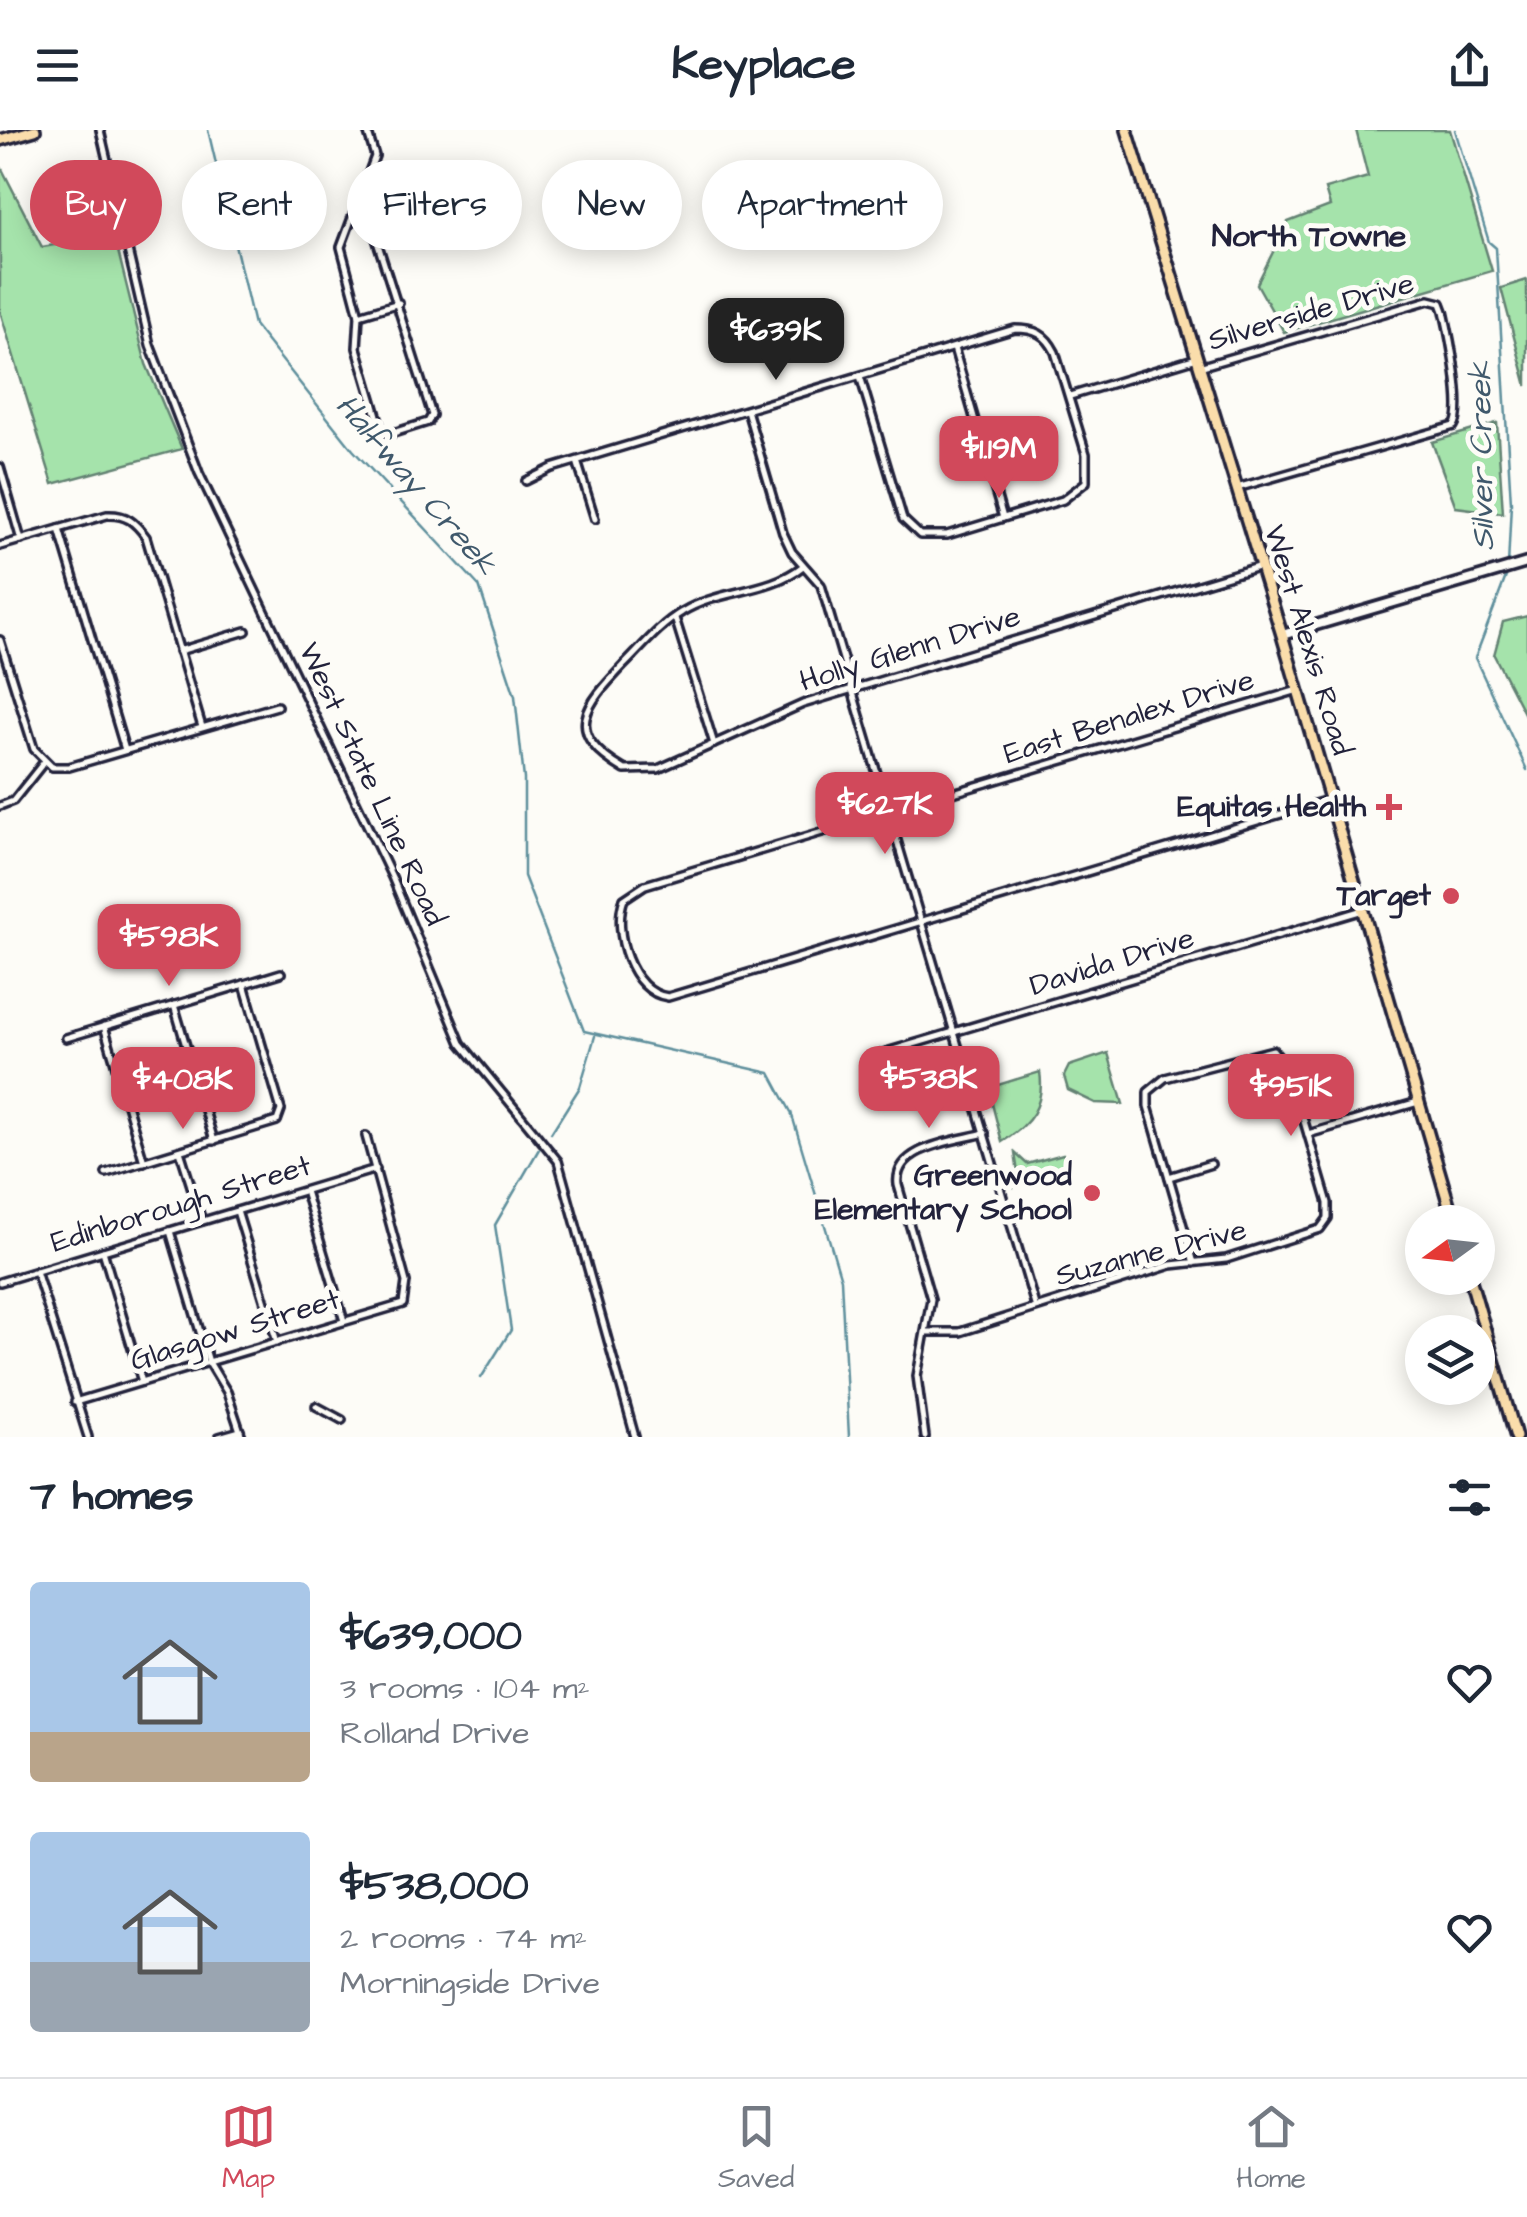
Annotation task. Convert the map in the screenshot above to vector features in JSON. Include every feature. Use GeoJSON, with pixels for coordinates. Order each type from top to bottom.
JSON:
{"type":"FeatureCollection","features":[{"type":"Feature","properties":{"kind":"main road"},"geometry":{"type":"LineString","coordinates":[[0,140],[35,130]]}},
{"type":"Feature","properties":{"kind":"main road","name":"West Alexis Road"},"geometry":{"type":"LineString","coordinates":[[1127,130],[1282,635],[1449,1205]]}},
{"type":"Feature","properties":{"kind":"main road"},"geometry":{"type":"LineString","coordinates":[[1475,1295],[1516,1437]]}},
{"type":"Feature","properties":{"kind":"street","name":"West State Line Road"},"geometry":{"type":"LineString","coordinates":[[100,130],[150,345],[199,472],[400,894],[461,1043],[558,1161],[635,1437]]}},
{"type":"Feature","properties":{"kind":"street"},"geometry":{"type":"LineString","coordinates":[[367,130],[373,160]]}},
{"type":"Feature","properties":{"kind":"street"},"geometry":{"type":"LineString","coordinates":[[347,229],[341,247],[358,315],[357,348],[381,428],[390,434],[428,422],[432,415],[381,250]]}},
{"type":"Feature","properties":{"kind":"street","name":"Silverside Drive"},"geometry":{"type":"LineString","coordinates":[[1198,363],[1429,300],[1441,304],[1444,311],[1460,418],[1454,426],[1237,488]]}},
{"type":"Feature","properties":{"kind":"street"},"geometry":{"type":"LineString","coordinates":[[358,315],[399,303]]}},
{"type":"Feature","properties":{"kind":"street"},"geometry":{"type":"LineString","coordinates":[[526,482],[577,460],[1015,329],[1030,330],[1050,341],[1086,454],[1086,482],[1071,498],[936,538],[912,529],[903,519],[860,376]]}},
{"type":"Feature","properties":{"kind":"street"},"geometry":{"type":"LineString","coordinates":[[954,348],[1003,518]]}},
{"type":"Feature","properties":{"kind":"street"},"geometry":{"type":"LineString","coordinates":[[1069,396],[1198,363]]}},
{"type":"Feature","properties":{"kind":"street"},"geometry":{"type":"LineString","coordinates":[[747,410],[784,532],[803,566],[821,585],[1035,1305]]}},
{"type":"Feature","properties":{"kind":"street"},"geometry":{"type":"LineString","coordinates":[[577,460],[595,520]]}},
{"type":"Feature","properties":{"kind":"street"},"geometry":{"type":"LineString","coordinates":[[0,467],[22,540]]}},
{"type":"Feature","properties":{"kind":"street"},"geometry":{"type":"LineString","coordinates":[[0,546],[107,514],[128,518],[146,537],[202,727]]}},
{"type":"Feature","properties":{"kind":"street"},"geometry":{"type":"LineString","coordinates":[[59,529],[125,750]]}},
{"type":"Feature","properties":{"kind":"street"},"geometry":{"type":"LineString","coordinates":[[1282,635],[1524,564]]}},
{"type":"Feature","properties":{"kind":"street"},"geometry":{"type":"LineString","coordinates":[[714,744],[676,618],[694,607],[782,580],[803,566]]}},
{"type":"Feature","properties":{"kind":"street","name":"Holly Glenn Drive"},"geometry":{"type":"LineString","coordinates":[[676,618],[590,702],[585,720],[590,738],[614,763],[640,772],[714,744],[786,710],[1261,566]]}},
{"type":"Feature","properties":{"kind":"street"},"geometry":{"type":"LineString","coordinates":[[180,651],[246,631]]}},
{"type":"Feature","properties":{"kind":"street"},"geometry":{"type":"LineString","coordinates":[[0,640],[29,738],[44,762],[70,767],[277,706]]}},
{"type":"Feature","properties":{"kind":"street","name":"East Benalex Drive"},"geometry":{"type":"LineString","coordinates":[[922,921],[668,997],[644,988],[628,950],[620,916],[624,900],[636,889],[1298,690]]}},
{"type":"Feature","properties":{"kind":"street"},"geometry":{"type":"LineString","coordinates":[[0,806],[13,801],[44,762]]}},
{"type":"Feature","properties":{"kind":"street"},"geometry":{"type":"LineString","coordinates":[[922,921],[1330,800]]}},
{"type":"Feature","properties":{"kind":"street","name":"Davida Drive"},"geometry":{"type":"LineString","coordinates":[[873,1056],[1363,910]]}},
{"type":"Feature","properties":{"kind":"street"},"geometry":{"type":"LineString","coordinates":[[66,1038],[281,973]]}},
{"type":"Feature","properties":{"kind":"street"},"geometry":{"type":"LineString","coordinates":[[106,1173],[271,1124],[280,1116],[244,984]]}},
{"type":"Feature","properties":{"kind":"street"},"geometry":{"type":"LineString","coordinates":[[174,1005],[214,1140]]}},
{"type":"Feature","properties":{"kind":"street"},"geometry":{"type":"LineString","coordinates":[[104,1026],[144,1162]]}},
{"type":"Feature","properties":{"kind":"street"},"geometry":{"type":"LineString","coordinates":[[1194,1263],[1148,1106],[1148,1092],[1165,1078],[1258,1051],[1274,1050],[1285,1060],[1308,1134],[1418,1102]]}},
{"type":"Feature","properties":{"kind":"street"},"geometry":{"type":"LineString","coordinates":[[925,1437],[916,1376],[928,1332],[931,1299],[898,1185],[900,1166],[916,1153],[984,1133]]}},
{"type":"Feature","properties":{"kind":"street","name":"Suzanne Drive"},"geometry":{"type":"LineString","coordinates":[[928,1332],[960,1332],[1035,1305],[1172,1265],[1260,1249],[1310,1234],[1326,1224],[1328,1203],[1308,1134]]}},
{"type":"Feature","properties":{"kind":"street"},"geometry":{"type":"LineString","coordinates":[[366,1136],[376,1170]]}},
{"type":"Feature","properties":{"kind":"street"},"geometry":{"type":"LineString","coordinates":[[180,1151],[202,1221]]}},
{"type":"Feature","properties":{"kind":"street"},"geometry":{"type":"LineString","coordinates":[[1169,1177],[1210,1164]]}},
{"type":"Feature","properties":{"kind":"street","name":"Edinborough Street"},"geometry":{"type":"LineString","coordinates":[[0,1282],[376,1170]]}},
{"type":"Feature","properties":{"kind":"street","name":"Glasgow Street"},"geometry":{"type":"LineString","coordinates":[[75,1402],[344,1322],[407,1298],[376,1170]]}},
{"type":"Feature","properties":{"kind":"street"},"geometry":{"type":"LineString","coordinates":[[305,1191],[344,1322]]}},
{"type":"Feature","properties":{"kind":"street"},"geometry":{"type":"LineString","coordinates":[[237,1210],[277,1342]]}},
{"type":"Feature","properties":{"kind":"street"},"geometry":{"type":"LineString","coordinates":[[170,1231],[210,1362],[228,1392],[241,1434],[219,1437]]}},
{"type":"Feature","properties":{"kind":"street"},"geometry":{"type":"LineString","coordinates":[[103,1251],[142,1382]]}},
{"type":"Feature","properties":{"kind":"street"},"geometry":{"type":"LineString","coordinates":[[36,1271],[88,1437]]}},
{"type":"Feature","properties":{"kind":"street"},"geometry":{"type":"LineString","coordinates":[[316,1406],[342,1420]]}},
{"type":"Feature","properties":{"kind":"green space"},"geometry":{"type":"Polygon","coordinates":[[[1356,130],[1450,130],[1492,271],[1284,332],[1257,284],[1288,222],[1330,206],[1325,189],[1368,177],[1356,130]]]}},
{"type":"Feature","properties":{"kind":"green space"},"geometry":{"type":"Polygon","coordinates":[[[0,165],[30,224],[30,250],[118,250],[146,364],[182,449],[53,484],[0,311],[0,165]]]}},
{"type":"Feature","properties":{"kind":"green space"},"geometry":{"type":"Polygon","coordinates":[[[1527,280],[1527,386],[1501,288],[1527,280]]]}},
{"type":"Feature","properties":{"kind":"green space"},"geometry":{"type":"Polygon","coordinates":[[[1497,423],[1503,513],[1456,507],[1432,442],[1497,423]]]}},
{"type":"Feature","properties":{"kind":"green space"},"geometry":{"type":"Polygon","coordinates":[[[1527,616],[1527,719],[1494,655],[1503,622],[1527,616]]]}},
{"type":"Feature","properties":{"kind":"green space"},"geometry":{"type":"Polygon","coordinates":[[[1108,1053],[1123,1104],[1095,1103],[1068,1090],[1064,1076],[1069,1066],[1108,1053]]]}},
{"type":"Feature","properties":{"kind":"green space"},"geometry":{"type":"Polygon","coordinates":[[[1040,1072],[1038,1105],[1028,1121],[1002,1142],[988,1088],[1040,1072]]]}},
{"type":"Feature","properties":{"kind":"green space"},"geometry":{"type":"Polygon","coordinates":[[[1015,1153],[1027,1164],[1063,1154],[1072,1170],[1014,1187],[1010,1177],[1018,1173],[1015,1153]]]}},
{"type":"Feature","properties":{"kind":"waterway","name":"Halfway Creek"},"geometry":{"type":"LineString","coordinates":[[208,130],[254,325],[353,450],[479,586],[515,696],[524,779],[524,876],[584,1031],[770,1073],[791,1112],[841,1279],[849,1437]]}},
{"type":"Feature","properties":{"kind":"waterway","name":"Silver Creek"},"geometry":{"type":"LineString","coordinates":[[1455,130],[1489,242],[1496,248],[1511,503],[1508,566]]}},
{"type":"Feature","properties":{"kind":"waterway","name":"Silver Creek"},"geometry":{"type":"LineString","coordinates":[[1507,574],[1475,658],[1527,770]]}},
{"type":"Feature","properties":{"kind":"waterway"},"geometry":{"type":"LineString","coordinates":[[551,1133],[580,1087],[595,1036]]}},
{"type":"Feature","properties":{"kind":"waterway"},"geometry":{"type":"LineString","coordinates":[[481,1378],[511,1330],[495,1225],[539,1149]]}},
{"type":"Feature","properties":{"kind":"place","name":"Equitas Health"},"geometry":{"type":"Point","coordinates":[1389,807]}},
{"type":"Feature","properties":{"kind":"place","name":"Target"},"geometry":{"type":"Point","coordinates":[1451,896]}},
{"type":"Feature","properties":{"kind":"place","name":"Greenwood Elementary School"},"geometry":{"type":"Point","coordinates":[1092,1193]}},
{"type":"Feature","properties":{"kind":"district","name":"North Towne"},"geometry":{"type":"Point","coordinates":[1309,236]}}]}
